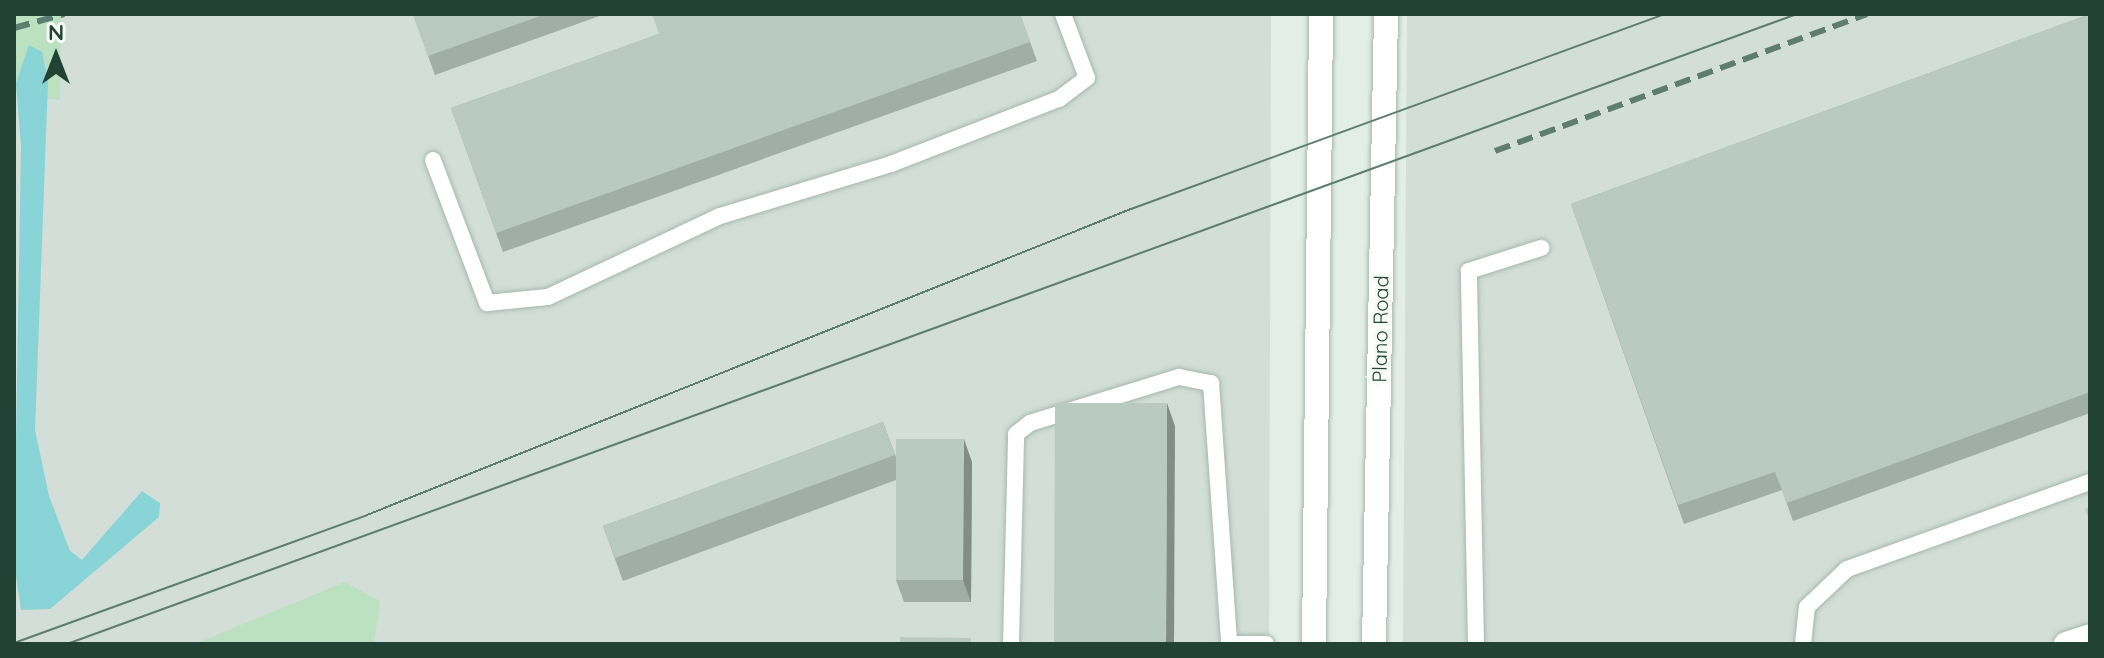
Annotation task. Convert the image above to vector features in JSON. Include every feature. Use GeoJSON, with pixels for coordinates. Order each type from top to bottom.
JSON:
{"type":"FeatureCollection","features":[{"type":"Feature","properties":{"kind":"main road"},"geometry":{"type":"LineString","coordinates":[[1314,644],[1321,14]]}},
{"type":"Feature","properties":{"kind":"main road","name":"Plano Road"},"geometry":{"type":"LineString","coordinates":[[1374,644],[1386,14]]}},
{"type":"Feature","properties":{"kind":"main road"},"geometry":{"type":"LineString","coordinates":[[2066,644],[2090,636]]}},
{"type":"Feature","properties":{"kind":"lane"},"geometry":{"type":"LineString","coordinates":[[433,160],[487,303],[548,297],[720,216],[891,164],[1059,99],[1087,78],[1063,14]]}},
{"type":"Feature","properties":{"kind":"lane"},"geometry":{"type":"LineString","coordinates":[[1476,644],[1469,271],[1541,248]]}},
{"type":"Feature","properties":{"kind":"lane"},"geometry":{"type":"LineString","coordinates":[[1011,644],[1016,434],[1030,423],[1179,377],[1211,383],[1229,643],[1266,644]]}},
{"type":"Feature","properties":{"kind":"lane"},"geometry":{"type":"LineString","coordinates":[[1803,644],[1807,607],[1847,569],[2090,482]]}},
{"type":"Feature","properties":{"kind":"shaded area"},"geometry":{"type":"Polygon","coordinates":[[[14,14],[1271,14],[1269,644],[14,644],[14,14]]]}},
{"type":"Feature","properties":{"kind":"shaded area"},"geometry":{"type":"Polygon","coordinates":[[[1407,14],[2090,14],[2090,644],[1403,644],[1407,14]]]}},
{"type":"Feature","properties":{"kind":"green space"},"geometry":{"type":"Polygon","coordinates":[[[14,14],[61,14],[60,100],[14,94],[14,14]]]}},
{"type":"Feature","properties":{"kind":"green space"},"geometry":{"type":"Polygon","coordinates":[[[345,582],[380,601],[374,644],[195,644],[345,582]]]}},
{"type":"Feature","properties":{"kind":"water"},"geometry":{"type":"Polygon","coordinates":[[[29,45],[42,52],[48,81],[35,430],[49,496],[70,551],[82,560],[142,491],[160,503],[159,517],[50,609],[21,610],[14,562],[21,146],[16,83],[29,45]]]}},
{"type":"Feature","properties":{"kind":"building"},"geometry":{"type":"Polygon","coordinates":[[[413,14],[546,14],[428,56],[413,14]]]}},
{"type":"Feature","properties":{"kind":"building"},"geometry":{"type":"Polygon","coordinates":[[[652,14],[1020,14],[1030,42],[496,233],[451,108],[659,34],[652,14]]]}},
{"type":"Feature","properties":{"kind":"building"},"geometry":{"type":"Polygon","coordinates":[[[2090,14],[2090,392],[1787,503],[1775,472],[1678,505],[1571,204],[2090,14]]]}},
{"type":"Feature","properties":{"kind":"building"},"geometry":{"type":"Polygon","coordinates":[[[1055,403],[1167,403],[1166,644],[1054,644],[1055,403]]]}},
{"type":"Feature","properties":{"kind":"building"},"geometry":{"type":"Polygon","coordinates":[[[883,422],[895,455],[615,558],[603,526],[883,422]]]}},
{"type":"Feature","properties":{"kind":"building"},"geometry":{"type":"Polygon","coordinates":[[[896,439],[964,439],[963,580],[896,580],[896,439]]]}},
{"type":"Feature","properties":{"kind":"building"},"geometry":{"type":"Polygon","coordinates":[[[900,637],[971,638],[971,644],[900,644],[900,637]]]}},
{"type":"Feature","properties":{"kind":"tram line"},"geometry":{"type":"LineString","coordinates":[[14,643],[367,515],[1131,209],[1665,14]]}},
{"type":"Feature","properties":{"kind":"tram line"},"geometry":{"type":"LineString","coordinates":[[67,644],[1797,14]]}},
{"type":"Feature","properties":{"kind":"railway"},"geometry":{"type":"LineString","coordinates":[[14,28],[64,14]]}},
{"type":"Feature","properties":{"kind":"railway"},"geometry":{"type":"LineString","coordinates":[[1495,151],[1867,14]]}}]}
